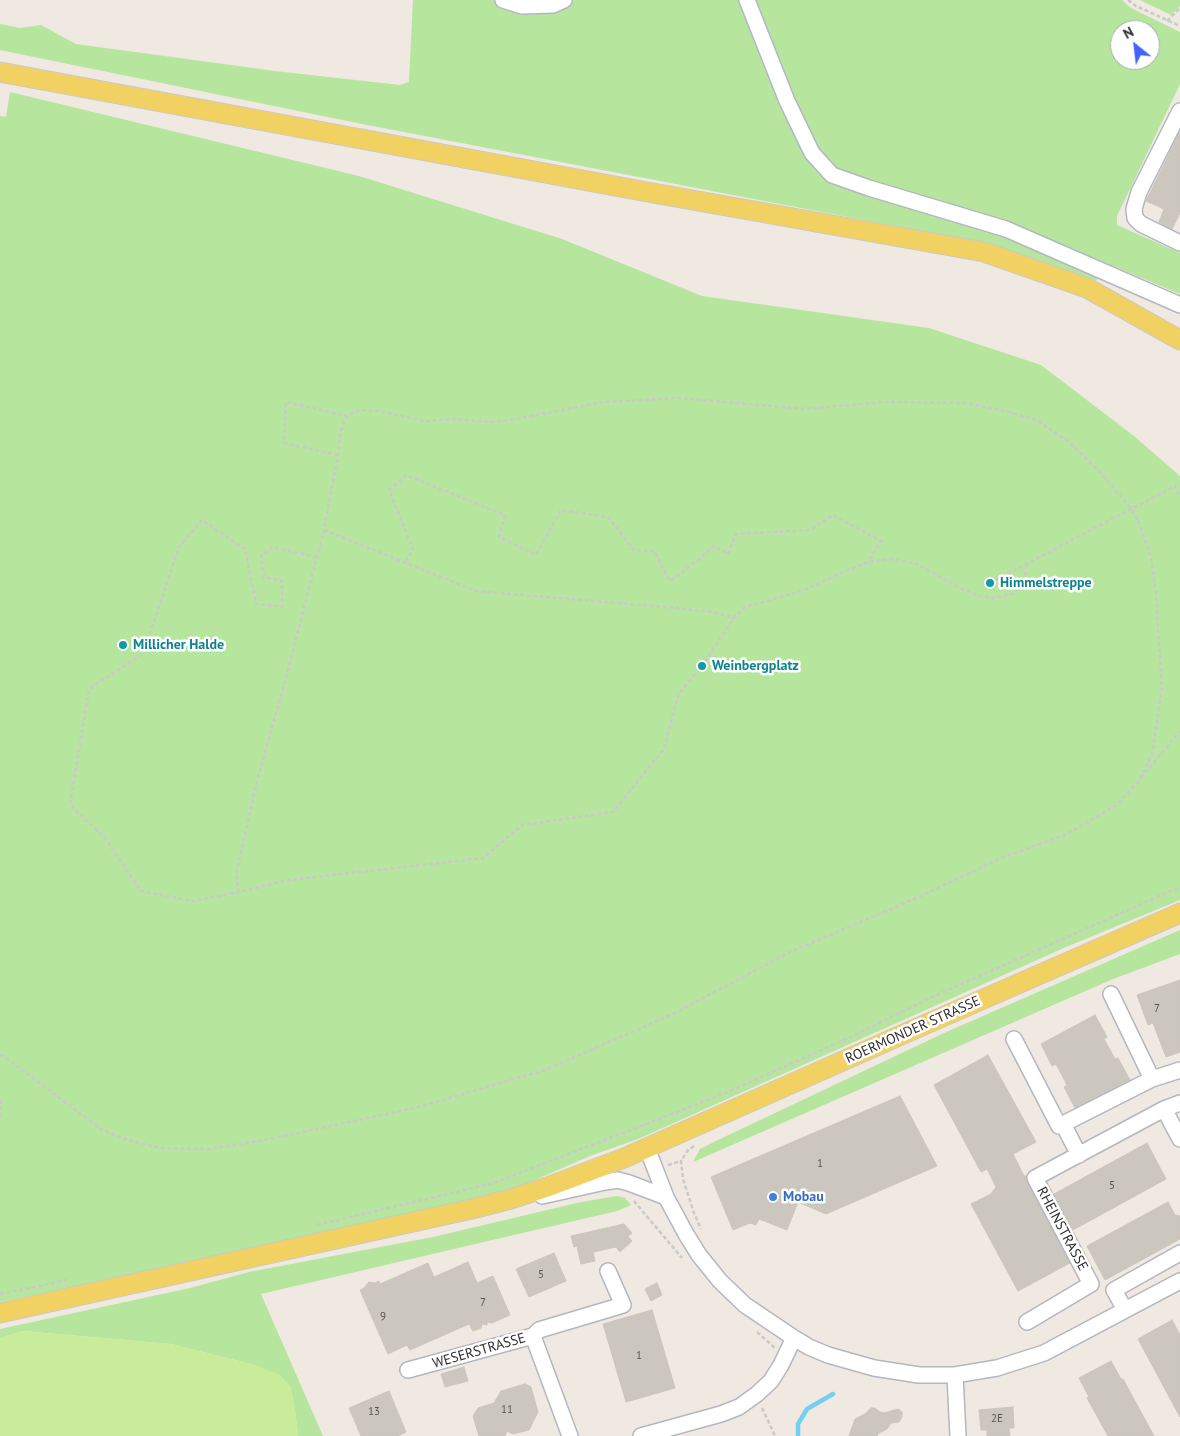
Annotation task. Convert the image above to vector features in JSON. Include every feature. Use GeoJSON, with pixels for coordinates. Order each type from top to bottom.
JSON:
{"type":"FeatureCollection","features":[{"type":"Feature","properties":{"kind":"main road"},"geometry":{"type":"LineString","coordinates":[[0,72],[613,186],[984,252],[1087,288],[1180,340]]}},
{"type":"Feature","properties":{"kind":"main road","name":"ROERMONDER STRASSE"},"geometry":{"type":"LineString","coordinates":[[0,1313],[511,1200],[620,1160],[1180,913]]}},
{"type":"Feature","properties":{"kind":"street"},"geometry":{"type":"LineString","coordinates":[[503,0],[522,6],[553,5],[564,0]]}},
{"type":"Feature","properties":{"kind":"street"},"geometry":{"type":"LineString","coordinates":[[747,0],[787,101],[812,153],[832,175],[1006,229],[1180,305]]}},
{"type":"Feature","properties":{"kind":"street"},"geometry":{"type":"LineString","coordinates":[[1180,111],[1138,192],[1134,209],[1135,218],[1140,224],[1180,243]]}},
{"type":"Feature","properties":{"kind":"street"},"geometry":{"type":"LineString","coordinates":[[1110,994],[1152,1079]]}},
{"type":"Feature","properties":{"kind":"street"},"geometry":{"type":"LineString","coordinates":[[1014,1039],[1059,1126],[1152,1079],[1180,1070]]}},
{"type":"Feature","properties":{"kind":"street","name":"RHEINSTRASSE"},"geometry":{"type":"LineString","coordinates":[[1027,1322],[1091,1284],[1036,1178],[1164,1109],[1180,1103]]}},
{"type":"Feature","properties":{"kind":"street"},"geometry":{"type":"LineString","coordinates":[[1164,1109],[1180,1139]]}},
{"type":"Feature","properties":{"kind":"street"},"geometry":{"type":"LineString","coordinates":[[1063,1124],[1079,1155]]}},
{"type":"Feature","properties":{"kind":"street"},"geometry":{"type":"LineString","coordinates":[[647,1148],[666,1197],[699,1255],[720,1281],[745,1305],[809,1347],[828,1355],[874,1368],[919,1375],[955,1375],[997,1368],[1044,1353],[1180,1281]]}},
{"type":"Feature","properties":{"kind":"street"},"geometry":{"type":"LineString","coordinates":[[511,1200],[522,1201],[618,1180],[629,1182],[666,1197]]}},
{"type":"Feature","properties":{"kind":"street"},"geometry":{"type":"LineString","coordinates":[[1125,1310],[1114,1290],[1180,1253]]}},
{"type":"Feature","properties":{"kind":"street"},"geometry":{"type":"LineString","coordinates":[[533,1336],[539,1330],[623,1305],[608,1271]]}},
{"type":"Feature","properties":{"kind":"street","name":"WESERSTRASSE"},"geometry":{"type":"LineString","coordinates":[[408,1370],[533,1336],[570,1436]]}},
{"type":"Feature","properties":{"kind":"street"},"geometry":{"type":"LineString","coordinates":[[641,1436],[721,1414],[739,1407],[771,1380],[781,1365],[794,1338]]}},
{"type":"Feature","properties":{"kind":"street"},"geometry":{"type":"LineString","coordinates":[[955,1375],[958,1436]]}},
{"type":"Feature","properties":{"kind":"path"},"geometry":{"type":"LineString","coordinates":[[1128,0],[1136,6],[1180,26]]}},
{"type":"Feature","properties":{"kind":"path"},"geometry":{"type":"LineString","coordinates":[[1167,21],[1180,8]]}},
{"type":"Feature","properties":{"kind":"path"},"geometry":{"type":"LineString","coordinates":[[338,454],[284,443],[286,402],[347,416],[359,410],[378,411],[425,421],[490,422],[604,402],[680,398],[804,409],[886,402],[965,403],[1002,410],[1036,420],[1068,441],[1098,470],[1131,508],[1138,520],[1151,557],[1162,688],[1152,754],[1139,781]]}},
{"type":"Feature","properties":{"kind":"path"},"geometry":{"type":"LineString","coordinates":[[239,892],[236,874],[258,776],[287,674],[324,530],[340,433],[347,416]]}},
{"type":"Feature","properties":{"kind":"path"},"geometry":{"type":"LineString","coordinates":[[406,562],[413,549],[389,490],[406,475],[505,515],[499,537],[536,555],[561,510],[608,517],[634,550],[654,551],[670,581],[713,546],[728,554],[736,534],[810,530],[833,515],[881,541],[868,562]]}},
{"type":"Feature","properties":{"kind":"path"},"geometry":{"type":"LineString","coordinates":[[990,583],[1175,486],[1180,496]]}},
{"type":"Feature","properties":{"kind":"path"},"geometry":{"type":"LineString","coordinates":[[317,557],[272,547],[261,556],[264,577],[282,581],[282,607],[256,604],[244,549],[202,520],[179,547],[143,654],[89,689],[70,805],[105,838],[141,891],[193,901],[288,880],[482,858],[522,825],[613,812],[664,748],[678,695],[702,666],[734,618],[745,607],[802,592],[868,562],[891,559],[917,564],[958,587],[979,596],[994,598],[1013,594],[1021,588],[1026,572],[1026,564]]}},
{"type":"Feature","properties":{"kind":"path"},"geometry":{"type":"LineString","coordinates":[[324,530],[476,590],[714,612],[734,618]]}},
{"type":"Feature","properties":{"kind":"path"},"geometry":{"type":"LineString","coordinates":[[0,1055],[5,1056],[102,1130],[131,1141],[161,1148],[209,1149],[256,1142],[415,1108],[544,1070],[672,1014],[788,953],[912,900],[1002,858],[1067,834],[1115,806],[1139,781],[1180,732]]}},
{"type":"Feature","properties":{"kind":"path"},"geometry":{"type":"LineString","coordinates":[[311,1227],[494,1183],[723,1094],[853,1036],[934,996],[1180,887]]}},
{"type":"Feature","properties":{"kind":"path"},"geometry":{"type":"LineString","coordinates":[[0,1100],[0,1117]]}},
{"type":"Feature","properties":{"kind":"path"},"geometry":{"type":"LineString","coordinates":[[681,1161],[683,1179],[704,1236]]}},
{"type":"Feature","properties":{"kind":"path"},"geometry":{"type":"LineString","coordinates":[[633,1199],[684,1259]]}},
{"type":"Feature","properties":{"kind":"path"},"geometry":{"type":"LineString","coordinates":[[0,1294],[68,1280]]}},
{"type":"Feature","properties":{"kind":"path"},"geometry":{"type":"LineString","coordinates":[[757,1332],[785,1354]]}},
{"type":"Feature","properties":{"kind":"path"},"geometry":{"type":"LineString","coordinates":[[754,1396],[762,1407],[775,1436]]}},
{"type":"Feature","properties":{"kind":"green space"},"geometry":{"type":"Polygon","coordinates":[[[413,0],[1122,0],[1131,8],[1156,20],[1110,20],[1110,70],[1160,70],[1160,22],[1180,32],[1180,84],[1117,216],[1117,225],[1180,253],[1180,294],[1113,266],[1094,282],[1005,250],[921,231],[362,124],[0,50],[0,24],[20,28],[41,25],[76,44],[275,71],[400,85],[409,82],[413,0]]]}},
{"type":"Feature","properties":{"kind":"green space"},"geometry":{"type":"Polygon","coordinates":[[[1140,0],[1180,0],[1180,6],[1171,15],[1140,0]]]}},
{"type":"Feature","properties":{"kind":"green space"},"geometry":{"type":"Polygon","coordinates":[[[10,92],[359,176],[562,239],[702,296],[929,328],[1041,365],[1134,436],[1180,476],[1180,900],[1066,947],[638,1139],[590,1156],[498,1196],[343,1231],[0,1302],[0,116],[6,117],[10,92]]]}},
{"type":"Feature","properties":{"kind":"green space"},"geometry":{"type":"Polygon","coordinates":[[[1180,930],[1180,954],[1113,979],[693,1162],[700,1149],[718,1140],[944,1033],[1180,930]]]}},
{"type":"Feature","properties":{"kind":"green space"},"geometry":{"type":"Polygon","coordinates":[[[617,1196],[625,1198],[631,1205],[617,1211],[261,1294],[323,1436],[298,1436],[290,1386],[255,1365],[171,1344],[23,1331],[0,1338],[0,1329],[190,1288],[249,1272],[433,1237],[581,1202],[617,1196]]]}},
{"type":"Feature","properties":{"kind":"green space"},"geometry":{"type":"Polygon","coordinates":[[[22,1331],[171,1344],[255,1365],[280,1375],[290,1386],[298,1436],[0,1436],[0,1338],[22,1331]]]}},
{"type":"Feature","properties":{"kind":"building"},"geometry":{"type":"Polygon","coordinates":[[[1180,132],[1180,213],[1172,229],[1159,222],[1164,209],[1146,201],[1180,132]]]}},
{"type":"Feature","properties":{"kind":"building"},"geometry":{"type":"Polygon","coordinates":[[[1180,980],[1180,1052],[1166,1057],[1153,1023],[1148,1025],[1137,995],[1180,980]]]}},
{"type":"Feature","properties":{"kind":"building"},"geometry":{"type":"Polygon","coordinates":[[[1095,1015],[1107,1037],[1104,1039],[1115,1059],[1118,1058],[1130,1080],[1075,1108],[1064,1087],[1067,1085],[1056,1064],[1052,1066],[1041,1044],[1095,1015]]]}},
{"type":"Feature","properties":{"kind":"building"},"geometry":{"type":"Polygon","coordinates":[[[988,1055],[1036,1142],[1013,1154],[1070,1263],[1018,1291],[971,1204],[991,1194],[996,1187],[987,1169],[981,1172],[934,1085],[988,1055]]]}},
{"type":"Feature","properties":{"kind":"building"},"geometry":{"type":"Polygon","coordinates":[[[900,1096],[937,1166],[826,1214],[798,1202],[787,1230],[759,1219],[756,1225],[750,1223],[733,1230],[711,1177],[900,1096]]]}},
{"type":"Feature","properties":{"kind":"building"},"geometry":{"type":"Polygon","coordinates":[[[1147,1143],[1166,1179],[1073,1230],[1054,1194],[1147,1143]]]}},
{"type":"Feature","properties":{"kind":"building"},"geometry":{"type":"Polygon","coordinates":[[[1168,1202],[1175,1215],[1180,1216],[1180,1239],[1105,1280],[1087,1246],[1168,1202]]]}},
{"type":"Feature","properties":{"kind":"building"},"geometry":{"type":"Polygon","coordinates":[[[624,1224],[632,1233],[628,1236],[632,1241],[620,1252],[616,1247],[593,1252],[595,1261],[581,1264],[577,1246],[574,1247],[571,1236],[624,1224]]]}},
{"type":"Feature","properties":{"kind":"building"},"geometry":{"type":"Polygon","coordinates":[[[554,1253],[566,1281],[529,1297],[516,1269],[554,1253]]]}},
{"type":"Feature","properties":{"kind":"building"},"geometry":{"type":"Polygon","coordinates":[[[468,1262],[477,1283],[493,1276],[510,1315],[492,1323],[487,1322],[487,1325],[482,1324],[481,1328],[473,1331],[469,1324],[410,1350],[407,1345],[388,1354],[360,1290],[369,1282],[375,1283],[379,1281],[380,1284],[428,1263],[434,1277],[468,1262]]]}},
{"type":"Feature","properties":{"kind":"building"},"geometry":{"type":"Polygon","coordinates":[[[657,1283],[662,1295],[651,1301],[645,1289],[657,1283]]]}},
{"type":"Feature","properties":{"kind":"building"},"geometry":{"type":"Polygon","coordinates":[[[652,1310],[675,1388],[626,1402],[603,1324],[652,1310]]]}},
{"type":"Feature","properties":{"kind":"building"},"geometry":{"type":"Polygon","coordinates":[[[1172,1320],[1180,1335],[1180,1417],[1138,1339],[1172,1320]]]}},
{"type":"Feature","properties":{"kind":"building"},"geometry":{"type":"Polygon","coordinates":[[[1111,1361],[1154,1436],[1108,1436],[1087,1398],[1089,1397],[1079,1378],[1111,1361]]]}},
{"type":"Feature","properties":{"kind":"building"},"geometry":{"type":"Polygon","coordinates":[[[464,1367],[468,1381],[445,1387],[441,1374],[464,1367]]]}},
{"type":"Feature","properties":{"kind":"building"},"geometry":{"type":"Polygon","coordinates":[[[525,1384],[531,1387],[538,1412],[529,1430],[513,1434],[507,1431],[505,1436],[479,1436],[473,1416],[478,1408],[494,1403],[501,1391],[525,1384]]]}},
{"type":"Feature","properties":{"kind":"building"},"geometry":{"type":"Polygon","coordinates":[[[389,1391],[406,1432],[398,1436],[361,1436],[349,1408],[389,1391]]]}},
{"type":"Feature","properties":{"kind":"building"},"geometry":{"type":"Polygon","coordinates":[[[1013,1407],[1014,1428],[1009,1428],[1010,1436],[987,1436],[987,1430],[981,1430],[979,1410],[1013,1407]]]}},
{"type":"Feature","properties":{"kind":"building"},"geometry":{"type":"Polygon","coordinates":[[[871,1408],[884,1413],[898,1409],[902,1412],[902,1417],[899,1422],[891,1423],[887,1429],[877,1436],[849,1436],[855,1419],[865,1414],[871,1408]]]}},
{"type":"Feature","properties":{"kind":"waterway"},"geometry":{"type":"LineString","coordinates":[[798,1436],[798,1424],[807,1409],[833,1394]]}},
{"type":"Feature","properties":{"kind":"place","name":"Himmelstreppe"},"geometry":{"type":"Point","coordinates":[990,583]}},
{"type":"Feature","properties":{"kind":"place","name":"Millicher Halde"},"geometry":{"type":"Point","coordinates":[123,645]}},
{"type":"Feature","properties":{"kind":"place","name":"Weinbergplatz"},"geometry":{"type":"Point","coordinates":[702,666]}},
{"type":"Feature","properties":{"kind":"place","name":"Mobau"},"geometry":{"type":"Point","coordinates":[773,1197]}}]}
